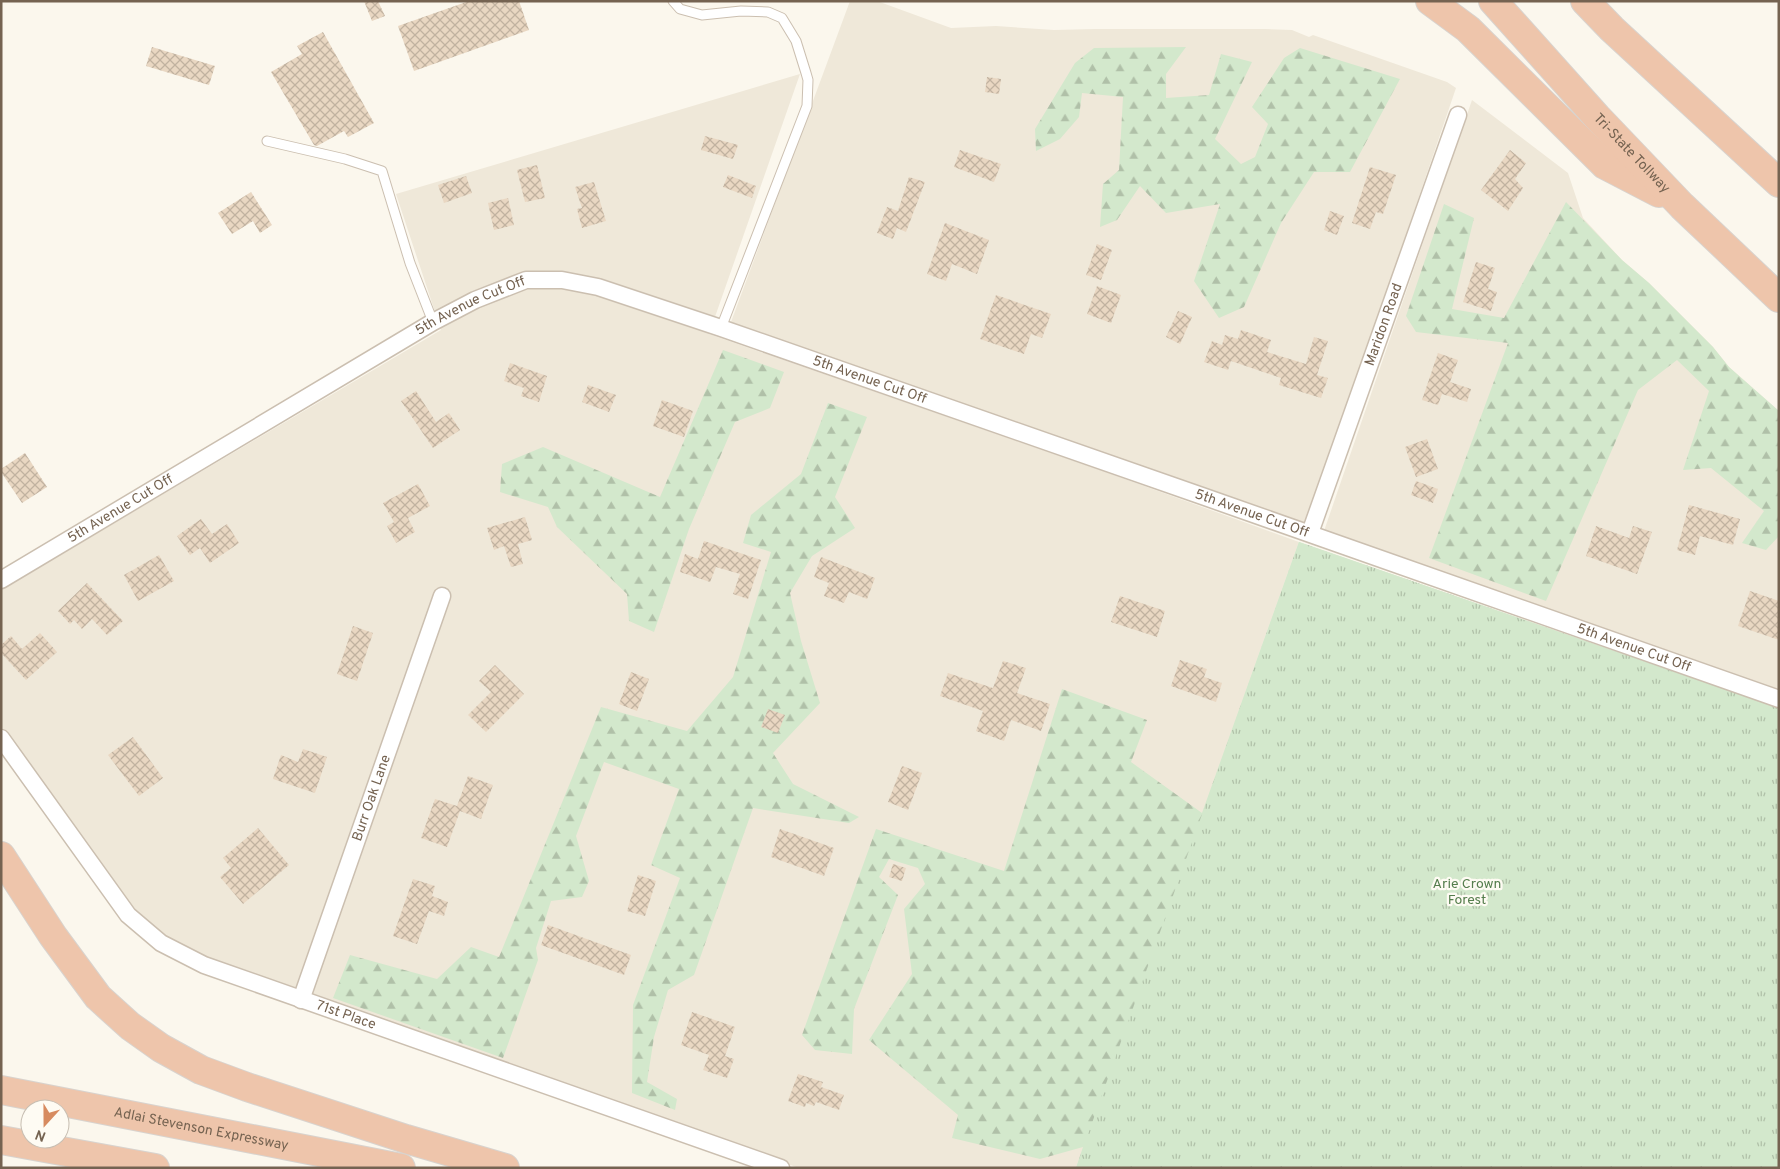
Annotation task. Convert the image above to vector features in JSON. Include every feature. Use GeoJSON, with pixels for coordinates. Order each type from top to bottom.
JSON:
{"type":"FeatureCollection","features":[{"type":"Feature","properties":{"kind":"highway"},"geometry":{"type":"LineString","coordinates":[[1430,1],[1468,29],[1605,164],[1682,206]]}},
{"type":"Feature","properties":{"kind":"highway","name":"Tri-State Tollway"},"geometry":{"type":"LineString","coordinates":[[1493,1],[1597,117],[1682,206],[1779,298]]}},
{"type":"Feature","properties":{"kind":"highway"},"geometry":{"type":"LineString","coordinates":[[1585,1],[1612,29],[1779,183]]}},
{"type":"Feature","properties":{"kind":"highway"},"geometry":{"type":"LineString","coordinates":[[1,856],[53,936],[98,997],[130,1026],[161,1048],[201,1070],[247,1087],[406,1139],[505,1168]]}},
{"type":"Feature","properties":{"kind":"highway","name":"Adlai Stevenson Expressway"},"geometry":{"type":"LineString","coordinates":[[1,1090],[401,1168]]}},
{"type":"Feature","properties":{"kind":"highway"},"geometry":{"type":"LineString","coordinates":[[1,1140],[155,1168]]}},
{"type":"Feature","properties":{"kind":"street","name":"Maridon Road"},"geometry":{"type":"LineString","coordinates":[[1310,533],[1458,115]]}},
{"type":"Feature","properties":{"kind":"street","name":"5th Avenue Cut Off"},"geometry":{"type":"LineString","coordinates":[[1,580],[433,322],[475,300],[526,280],[562,280],[598,287],[721,328],[1779,699]]}},
{"type":"Feature","properties":{"kind":"street","name":"Burr Oak Lane"},"geometry":{"type":"LineString","coordinates":[[301,1000],[442,596]]}},
{"type":"Feature","properties":{"kind":"street","name":"71st Place"},"geometry":{"type":"LineString","coordinates":[[1,738],[128,915],[161,943],[204,966],[781,1168]]}},
{"type":"Feature","properties":{"kind":"lane"},"geometry":{"type":"LineString","coordinates":[[673,1],[680,9],[702,15],[740,6],[768,12],[782,18],[796,41],[808,80],[807,106],[721,328]]}},
{"type":"Feature","properties":{"kind":"lane"},"geometry":{"type":"LineString","coordinates":[[267,140],[345,159],[382,171],[410,263],[433,322]]}},
{"type":"Feature","properties":{"kind":"shaded area"},"geometry":{"type":"Polygon","coordinates":[[[850,1],[877,1],[951,28],[996,26],[1054,30],[1292,30],[1309,37],[1313,35],[1447,82],[1456,88],[1307,525],[731,322],[850,1]]]}},
{"type":"Feature","properties":{"kind":"shaded area"},"geometry":{"type":"Polygon","coordinates":[[[800,74],[709,334],[1100,470],[1299,542],[1076,1168],[799,1168],[204,960],[157,932],[119,895],[1,726],[1,590],[441,330],[396,194],[800,74]]]}},
{"type":"Feature","properties":{"kind":"shaded area"},"geometry":{"type":"Polygon","coordinates":[[[1472,100],[1568,173],[1583,218],[1622,260],[1649,283],[1713,347],[1729,367],[1779,411],[1779,690],[1324,531],[1472,100]]]}},
{"type":"Feature","properties":{"kind":"green space"},"geometry":{"type":"Polygon","coordinates":[[[1186,47],[1166,74],[1166,98],[1209,95],[1221,54],[1252,62],[1215,139],[1241,164],[1255,157],[1268,124],[1252,107],[1284,58],[1300,48],[1400,79],[1350,172],[1314,172],[1281,223],[1244,307],[1219,318],[1194,281],[1220,204],[1166,213],[1140,186],[1117,220],[1100,227],[1103,184],[1119,170],[1123,97],[1082,93],[1079,117],[1060,139],[1036,151],[1035,129],[1075,63],[1094,48],[1186,47]]]}},
{"type":"Feature","properties":{"kind":"green space"},"geometry":{"type":"Polygon","coordinates":[[[1566,202],[1622,260],[1649,283],[1713,347],[1729,367],[1779,411],[1779,536],[1766,550],[1742,543],[1764,511],[1711,468],[1683,470],[1709,391],[1677,360],[1638,390],[1546,601],[1429,558],[1508,343],[1416,332],[1406,316],[1444,204],[1474,218],[1452,309],[1504,318],[1566,202]]]}},
{"type":"Feature","properties":{"kind":"green space"},"geometry":{"type":"Polygon","coordinates":[[[723,350],[784,372],[770,408],[735,422],[689,529],[654,632],[629,621],[627,594],[557,527],[548,507],[500,492],[502,464],[543,447],[660,497],[723,350]]]}},
{"type":"Feature","properties":{"kind":"green space"},"geometry":{"type":"Polygon","coordinates":[[[828,403],[867,417],[835,497],[855,528],[812,556],[790,593],[801,641],[820,703],[773,753],[793,784],[859,817],[849,823],[753,808],[694,975],[668,990],[654,1037],[647,1082],[677,1099],[675,1110],[632,1093],[633,1005],[680,878],[651,865],[679,789],[604,762],[576,836],[589,881],[582,897],[551,901],[536,948],[538,960],[503,1058],[333,998],[350,955],[437,979],[471,947],[499,957],[601,707],[687,731],[733,677],[771,552],[743,543],[751,515],[801,474],[828,403]]]}},
{"type":"Feature","properties":{"kind":"green space","name":"Arie Crown Forest"},"geometry":{"type":"Polygon","coordinates":[[[1299,542],[1779,708],[1779,1168],[1076,1168],[1083,1147],[1040,1159],[952,1138],[958,1115],[869,1040],[912,974],[904,909],[925,884],[918,868],[889,859],[879,877],[898,895],[854,1009],[852,1054],[815,1050],[802,1035],[876,829],[1004,871],[1062,689],[1147,720],[1131,762],[1202,813],[1299,542]]]}},
{"type":"Feature","properties":{"kind":"green space","name":"Arie Crown Forest"},"geometry":{"type":"Polygon","coordinates":[[[1299,542],[1779,708],[1779,1168],[1076,1168],[1299,542]]]}},
{"type":"Feature","properties":{"kind":"building"},"geometry":{"type":"Polygon","coordinates":[[[364,1],[378,1],[385,16],[372,21],[364,1]]]}},
{"type":"Feature","properties":{"kind":"building"},"geometry":{"type":"Polygon","coordinates":[[[469,1],[519,1],[529,30],[414,71],[398,26],[469,1]]]}},
{"type":"Feature","properties":{"kind":"building"},"geometry":{"type":"Polygon","coordinates":[[[323,32],[374,123],[348,137],[344,131],[317,146],[314,145],[271,72],[302,54],[297,46],[323,32]]]}},
{"type":"Feature","properties":{"kind":"building"},"geometry":{"type":"Polygon","coordinates":[[[152,47],[215,66],[209,85],[146,66],[152,47]]]}},
{"type":"Feature","properties":{"kind":"building"},"geometry":{"type":"Polygon","coordinates":[[[987,77],[1001,79],[999,94],[985,92],[987,77]]]}},
{"type":"Feature","properties":{"kind":"building"},"geometry":{"type":"Polygon","coordinates":[[[705,136],[738,145],[733,159],[701,150],[705,136]]]}},
{"type":"Feature","properties":{"kind":"building"},"geometry":{"type":"Polygon","coordinates":[[[960,150],[1001,164],[994,182],[954,167],[960,150]]]}},
{"type":"Feature","properties":{"kind":"building"},"geometry":{"type":"Polygon","coordinates":[[[1510,150],[1526,163],[1515,179],[1523,188],[1508,211],[1481,190],[1510,150]]]}},
{"type":"Feature","properties":{"kind":"building"},"geometry":{"type":"Polygon","coordinates":[[[537,165],[545,198],[525,202],[517,170],[537,165]]]}},
{"type":"Feature","properties":{"kind":"building"},"geometry":{"type":"Polygon","coordinates":[[[1370,167],[1396,175],[1383,214],[1376,212],[1370,229],[1352,223],[1370,167]]]}},
{"type":"Feature","properties":{"kind":"building"},"geometry":{"type":"Polygon","coordinates":[[[728,175],[756,186],[752,198],[723,187],[728,175]]]}},
{"type":"Feature","properties":{"kind":"building"},"geometry":{"type":"Polygon","coordinates":[[[466,176],[472,193],[444,203],[438,185],[466,176]]]}},
{"type":"Feature","properties":{"kind":"building"},"geometry":{"type":"Polygon","coordinates":[[[909,177],[925,182],[906,232],[897,228],[893,239],[877,233],[887,207],[898,211],[909,177]]]}},
{"type":"Feature","properties":{"kind":"building"},"geometry":{"type":"Polygon","coordinates":[[[594,182],[606,221],[582,228],[577,209],[582,208],[575,187],[594,182]]]}},
{"type":"Feature","properties":{"kind":"building"},"geometry":{"type":"Polygon","coordinates":[[[251,192],[272,225],[260,233],[253,221],[232,234],[218,213],[251,192]]]}},
{"type":"Feature","properties":{"kind":"building"},"geometry":{"type":"Polygon","coordinates":[[[508,198],[514,225],[494,230],[488,203],[508,198]]]}},
{"type":"Feature","properties":{"kind":"building"},"geometry":{"type":"Polygon","coordinates":[[[1330,211],[1344,216],[1337,235],[1324,230],[1330,211]]]}},
{"type":"Feature","properties":{"kind":"building"},"geometry":{"type":"Polygon","coordinates":[[[945,223],[989,240],[977,274],[952,264],[946,281],[927,274],[945,223]]]}},
{"type":"Feature","properties":{"kind":"building"},"geometry":{"type":"Polygon","coordinates":[[[1097,244],[1112,250],[1101,280],[1086,275],[1097,244]]]}},
{"type":"Feature","properties":{"kind":"building"},"geometry":{"type":"Polygon","coordinates":[[[1476,262],[1495,268],[1488,289],[1497,292],[1491,311],[1463,302],[1476,262]]]}},
{"type":"Feature","properties":{"kind":"building"},"geometry":{"type":"Polygon","coordinates":[[[1097,286],[1121,295],[1111,323],[1087,314],[1097,286]]]}},
{"type":"Feature","properties":{"kind":"building"},"geometry":{"type":"Polygon","coordinates":[[[996,295],[1051,314],[1042,338],[1031,334],[1024,354],[980,339],[996,295]]]}},
{"type":"Feature","properties":{"kind":"building"},"geometry":{"type":"Polygon","coordinates":[[[1178,311],[1192,317],[1180,344],[1166,337],[1178,311]]]}},
{"type":"Feature","properties":{"kind":"building"},"geometry":{"type":"Polygon","coordinates":[[[1241,330],[1271,340],[1267,352],[1306,364],[1314,337],[1328,341],[1317,375],[1328,378],[1321,398],[1279,385],[1281,378],[1231,361],[1228,370],[1204,362],[1212,341],[1222,345],[1225,335],[1238,339],[1241,330]]]}},
{"type":"Feature","properties":{"kind":"building"},"geometry":{"type":"Polygon","coordinates":[[[1438,353],[1458,360],[1450,382],[1471,389],[1467,402],[1442,394],[1438,405],[1422,400],[1438,353]]]}},
{"type":"Feature","properties":{"kind":"building"},"geometry":{"type":"Polygon","coordinates":[[[510,363],[547,376],[539,402],[521,396],[524,388],[504,381],[510,363]]]}},
{"type":"Feature","properties":{"kind":"building"},"geometry":{"type":"Polygon","coordinates":[[[588,385],[616,395],[609,412],[582,402],[588,385]]]}},
{"type":"Feature","properties":{"kind":"building"},"geometry":{"type":"Polygon","coordinates":[[[416,391],[436,422],[449,413],[460,430],[433,448],[401,401],[416,391]]]}},
{"type":"Feature","properties":{"kind":"building"},"geometry":{"type":"Polygon","coordinates":[[[662,400],[693,411],[684,437],[653,426],[662,400]]]}},
{"type":"Feature","properties":{"kind":"building"},"geometry":{"type":"Polygon","coordinates":[[[1427,439],[1438,469],[1416,477],[1405,447],[1427,439]]]}},
{"type":"Feature","properties":{"kind":"building"},"geometry":{"type":"Polygon","coordinates":[[[25,453],[47,487],[22,503],[1,472],[1,469],[25,453]]]}},
{"type":"Feature","properties":{"kind":"building"},"geometry":{"type":"Polygon","coordinates":[[[1416,481],[1438,489],[1433,503],[1411,495],[1416,481]]]}},
{"type":"Feature","properties":{"kind":"building"},"geometry":{"type":"Polygon","coordinates":[[[418,484],[430,506],[408,518],[415,532],[396,543],[387,526],[394,522],[383,503],[418,484]]]}},
{"type":"Feature","properties":{"kind":"building"},"geometry":{"type":"Polygon","coordinates":[[[1689,505],[1740,519],[1733,545],[1700,536],[1695,555],[1677,550],[1689,505]]]}},
{"type":"Feature","properties":{"kind":"building"},"geometry":{"type":"Polygon","coordinates":[[[525,517],[532,540],[518,544],[523,564],[511,567],[504,546],[494,550],[487,528],[525,517]]]}},
{"type":"Feature","properties":{"kind":"building"},"geometry":{"type":"Polygon","coordinates":[[[201,519],[212,534],[227,524],[239,543],[210,563],[200,548],[190,555],[177,536],[201,519]]]}},
{"type":"Feature","properties":{"kind":"building"},"geometry":{"type":"Polygon","coordinates":[[[1596,526],[1629,538],[1633,526],[1652,532],[1637,574],[1586,556],[1596,526]]]}},
{"type":"Feature","properties":{"kind":"building"},"geometry":{"type":"Polygon","coordinates":[[[704,541],[761,560],[748,599],[733,594],[740,574],[716,567],[710,582],[680,572],[685,554],[698,559],[704,541]]]}},
{"type":"Feature","properties":{"kind":"building"},"geometry":{"type":"Polygon","coordinates":[[[159,555],[174,581],[138,601],[124,575],[159,555]]]}},
{"type":"Feature","properties":{"kind":"building"},"geometry":{"type":"Polygon","coordinates":[[[821,557],[875,578],[867,599],[849,592],[844,603],[824,596],[829,583],[814,577],[821,557]]]}},
{"type":"Feature","properties":{"kind":"building"},"geometry":{"type":"Polygon","coordinates":[[[87,583],[123,621],[107,635],[92,619],[82,629],[74,620],[70,624],[58,611],[87,583]]]}},
{"type":"Feature","properties":{"kind":"building"},"geometry":{"type":"Polygon","coordinates":[[[1750,591],[1779,601],[1779,640],[1738,626],[1750,591]]]}},
{"type":"Feature","properties":{"kind":"building"},"geometry":{"type":"Polygon","coordinates":[[[1120,596],[1165,611],[1157,637],[1111,622],[1120,596]]]}},
{"type":"Feature","properties":{"kind":"building"},"geometry":{"type":"Polygon","coordinates":[[[353,626],[373,633],[357,681],[337,674],[353,626]]]}},
{"type":"Feature","properties":{"kind":"building"},"geometry":{"type":"Polygon","coordinates":[[[40,633],[57,652],[26,680],[1,653],[1,645],[11,636],[22,649],[40,633]]]}},
{"type":"Feature","properties":{"kind":"building"},"geometry":{"type":"Polygon","coordinates":[[[1180,660],[1207,669],[1204,677],[1222,683],[1216,702],[1171,686],[1180,660]]]}},
{"type":"Feature","properties":{"kind":"building"},"geometry":{"type":"Polygon","coordinates":[[[1003,661],[1026,668],[1017,693],[1050,704],[1041,731],[1011,720],[1004,741],[976,731],[983,711],[940,696],[948,673],[993,688],[1003,661]]]}},
{"type":"Feature","properties":{"kind":"building"},"geometry":{"type":"Polygon","coordinates":[[[495,665],[524,694],[486,732],[468,715],[491,692],[479,681],[495,665]]]}},
{"type":"Feature","properties":{"kind":"building"},"geometry":{"type":"Polygon","coordinates":[[[631,672],[649,679],[637,711],[619,704],[631,672]]]}},
{"type":"Feature","properties":{"kind":"building"},"geometry":{"type":"Polygon","coordinates":[[[768,709],[785,715],[778,733],[761,727],[768,709]]]}},
{"type":"Feature","properties":{"kind":"building"},"geometry":{"type":"Polygon","coordinates":[[[133,737],[163,778],[139,796],[108,755],[133,737]]]}},
{"type":"Feature","properties":{"kind":"building"},"geometry":{"type":"Polygon","coordinates":[[[303,749],[327,757],[315,793],[273,779],[281,755],[298,762],[303,749]]]}},
{"type":"Feature","properties":{"kind":"building"},"geometry":{"type":"Polygon","coordinates":[[[902,766],[922,773],[908,810],[888,802],[902,766]]]}},
{"type":"Feature","properties":{"kind":"building"},"geometry":{"type":"Polygon","coordinates":[[[468,776],[493,785],[481,819],[460,811],[447,847],[421,838],[435,799],[457,806],[468,776]]]}},
{"type":"Feature","properties":{"kind":"building"},"geometry":{"type":"Polygon","coordinates":[[[258,828],[289,865],[243,904],[220,877],[231,868],[223,858],[258,828]]]}},
{"type":"Feature","properties":{"kind":"building"},"geometry":{"type":"Polygon","coordinates":[[[780,829],[834,848],[824,876],[771,857],[780,829]]]}},
{"type":"Feature","properties":{"kind":"building"},"geometry":{"type":"Polygon","coordinates":[[[893,864],[906,868],[902,881],[889,877],[893,864]]]}},
{"type":"Feature","properties":{"kind":"building"},"geometry":{"type":"Polygon","coordinates":[[[638,875],[656,881],[645,916],[627,911],[638,875]]]}},
{"type":"Feature","properties":{"kind":"building"},"geometry":{"type":"Polygon","coordinates":[[[413,879],[435,886],[432,896],[448,902],[444,916],[429,911],[417,944],[393,936],[413,879]]]}},
{"type":"Feature","properties":{"kind":"building"},"geometry":{"type":"Polygon","coordinates":[[[548,925],[631,955],[624,975],[541,945],[548,925]]]}},
{"type":"Feature","properties":{"kind":"building"},"geometry":{"type":"Polygon","coordinates":[[[692,1012],[735,1027],[725,1056],[734,1059],[727,1078],[703,1070],[709,1055],[681,1045],[692,1012]]]}},
{"type":"Feature","properties":{"kind":"building"},"geometry":{"type":"Polygon","coordinates":[[[798,1074],[823,1082],[821,1087],[844,1095],[839,1110],[816,1102],[814,1106],[806,1103],[805,1107],[788,1101],[798,1074]]]}}]}
